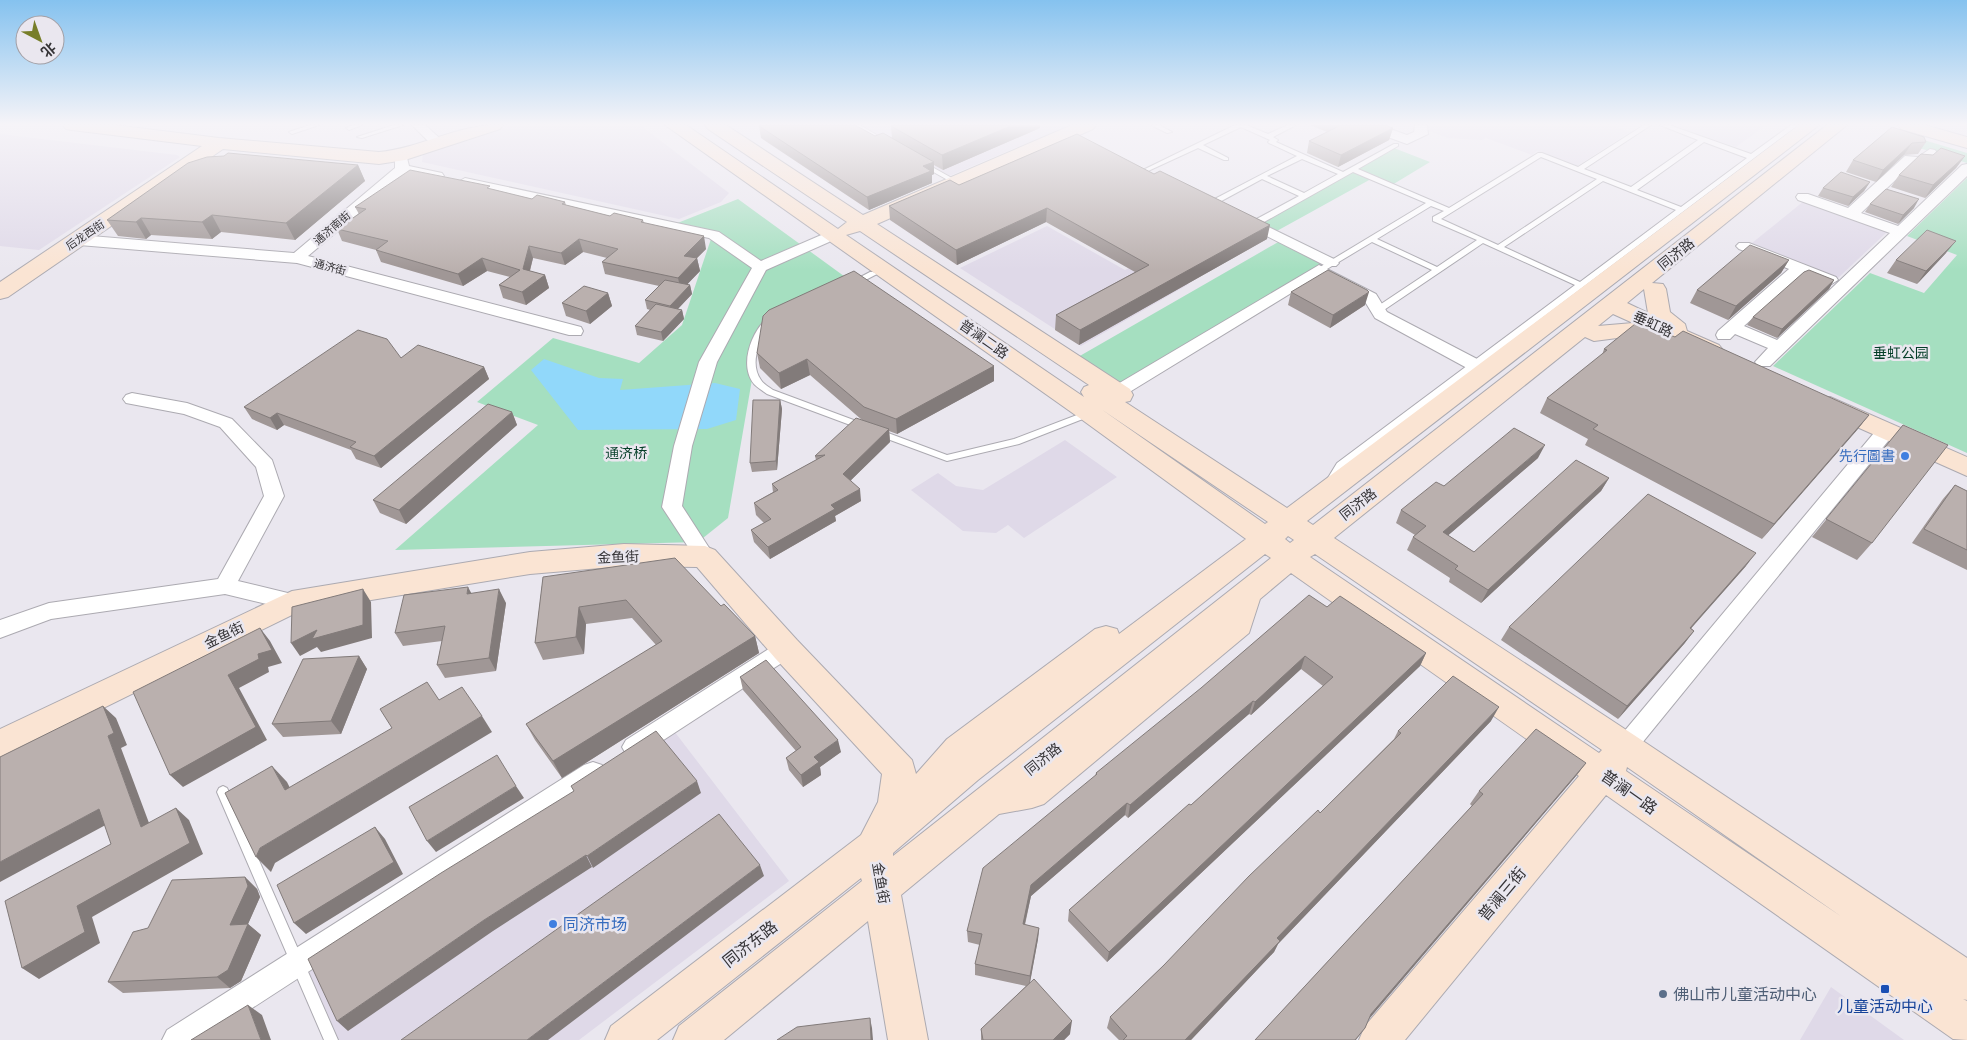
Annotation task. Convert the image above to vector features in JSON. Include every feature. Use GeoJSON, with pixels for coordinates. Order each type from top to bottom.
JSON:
{"type":"FeatureCollection","features":[{"type":"Feature","properties":{"kind":"main road","name":"后龙西街"},"geometry":{"type":"LineString","coordinates":[[0,292],[175,174]]}},
{"type":"Feature","properties":{"kind":"main road"},"geometry":{"type":"LineString","coordinates":[[744,174],[1117,392],[1222,462],[1244,495]]}},
{"type":"Feature","properties":{"kind":"main road","name":"普澜二路"},"geometry":{"type":"LineString","coordinates":[[751,174],[842,231],[1244,495],[1289,540]]}},
{"type":"Feature","properties":{"kind":"main road","name":"普澜二路"},"geometry":{"type":"LineString","coordinates":[[764,174],[1083,416],[1226,509],[1289,540]]}},
{"type":"Feature","properties":{"kind":"main road"},"geometry":{"type":"LineString","coordinates":[[773,174],[842,231],[873,274],[1083,416]]}},
{"type":"Feature","properties":{"kind":"main road"},"geometry":{"type":"LineString","coordinates":[[842,231],[976,174]]}},
{"type":"Feature","properties":{"kind":"main road","name":"同济路"},"geometry":{"type":"LineString","coordinates":[[882,889],[1247,593],[1325,494],[1557,310],[1743,174]]}},
{"type":"Feature","properties":{"kind":"main road","name":"同济路"},"geometry":{"type":"LineString","coordinates":[[1220,574],[1350,510],[1392,496],[1607,312],[1786,174]]}},
{"type":"Feature","properties":{"kind":"main road"},"geometry":{"type":"LineString","coordinates":[[1699,345],[1644,330],[1612,330],[1607,312],[1655,289],[1791,174]]}},
{"type":"Feature","properties":{"kind":"main road"},"geometry":{"type":"LineString","coordinates":[[1655,289],[1655,304],[1660,318],[1699,345]]}},
{"type":"Feature","properties":{"kind":"main road","name":"垂虹路"},"geometry":{"type":"LineString","coordinates":[[1607,312],[1747,363],[1779,382]]}},
{"type":"Feature","properties":{"kind":"main road"},"geometry":{"type":"LineString","coordinates":[[1806,394],[1967,468]]}},
{"type":"Feature","properties":{"kind":"main road","name":"普澜一路"},"geometry":{"type":"LineString","coordinates":[[1289,540],[1613,760],[1967,981]]}},
{"type":"Feature","properties":{"kind":"main road","name":"金鱼街"},"geometry":{"type":"LineString","coordinates":[[0,744],[292,602],[530,563],[624,555],[705,557],[786,649],[900,770],[895,803],[874,847],[908,1040]]}},
{"type":"Feature","properties":{"kind":"main road","name":"同济东路"},"geometry":{"type":"LineString","coordinates":[[625,1040],[874,847],[959,749],[1178,583],[1220,574]]}},
{"type":"Feature","properties":{"kind":"main road","name":"普澜一路"},"geometry":{"type":"LineString","coordinates":[[1613,760],[1967,1025]]}},
{"type":"Feature","properties":{"kind":"main road","name":"普澜三街"},"geometry":{"type":"LineString","coordinates":[[1379,1040],[1613,760]]}},
{"type":"Feature","properties":{"kind":"main road"},"geometry":{"type":"LineString","coordinates":[[693,1040],[882,889]]}},
{"type":"Feature","properties":{"kind":"street","name":"通济南街"},"geometry":{"type":"LineString","coordinates":[[297,258],[388,174]]}},
{"type":"Feature","properties":{"kind":"street"},"geometry":{"type":"LineString","coordinates":[[450,174],[714,235],[760,266]]}},
{"type":"Feature","properties":{"kind":"street"},"geometry":{"type":"LineString","coordinates":[[1154,174],[1163,178]]}},
{"type":"Feature","properties":{"kind":"street"},"geometry":{"type":"LineString","coordinates":[[1851,214],[1894,174]]}},
{"type":"Feature","properties":{"kind":"street"},"geometry":{"type":"LineString","coordinates":[[1747,363],[1780,347],[1927,206],[1956,174]]}},
{"type":"Feature","properties":{"kind":"street"},"geometry":{"type":"LineString","coordinates":[[1860,183],[1894,195]]}},
{"type":"Feature","properties":{"kind":"street"},"geometry":{"type":"LineString","coordinates":[[1196,195],[1254,224],[1325,267],[1370,297],[1381,315],[1473,364]]}},
{"type":"Feature","properties":{"kind":"street"},"geometry":{"type":"LineString","coordinates":[[1803,197],[1900,232]]}},
{"type":"Feature","properties":{"kind":"street"},"geometry":{"type":"LineString","coordinates":[[1911,200],[1927,206]]}},
{"type":"Feature","properties":{"kind":"street"},"geometry":{"type":"LineString","coordinates":[[705,557],[672,507],[682,446],[708,362],[760,266],[842,231]]}},
{"type":"Feature","properties":{"kind":"street","name":"通济街"},"geometry":{"type":"LineString","coordinates":[[79,240],[297,258],[574,330]]}},
{"type":"Feature","properties":{"kind":"street"},"geometry":{"type":"LineString","coordinates":[[1744,246],[1844,286]]}},
{"type":"Feature","properties":{"kind":"street"},"geometry":{"type":"LineString","coordinates":[[1117,392],[1325,267]]}},
{"type":"Feature","properties":{"kind":"street"},"geometry":{"type":"LineString","coordinates":[[1780,347],[1729,331],[1800,268]]}},
{"type":"Feature","properties":{"kind":"street"},"geometry":{"type":"LineString","coordinates":[[132,399],[187,409],[226,423],[265,465],[274,496],[225,586]]}},
{"type":"Feature","properties":{"kind":"street"},"geometry":{"type":"LineString","coordinates":[[1613,760],[1886,431]]}},
{"type":"Feature","properties":{"kind":"street"},"geometry":{"type":"LineString","coordinates":[[0,629],[49,611],[225,586],[292,602]]}},
{"type":"Feature","properties":{"kind":"street"},"geometry":{"type":"LineString","coordinates":[[177,1040],[786,649]]}},
{"type":"Feature","properties":{"kind":"lane"},"geometry":{"type":"LineString","coordinates":[[940,174],[954,182]]}},
{"type":"Feature","properties":{"kind":"lane"},"geometry":{"type":"LineString","coordinates":[[1211,202],[1267,174]]}},
{"type":"Feature","properties":{"kind":"lane"},"geometry":{"type":"LineString","coordinates":[[1254,224],[1343,174]]}},
{"type":"Feature","properties":{"kind":"lane"},"geometry":{"type":"LineString","coordinates":[[1363,174],[1449,211]]}},
{"type":"Feature","properties":{"kind":"lane"},"geometry":{"type":"LineString","coordinates":[[1436,219],[1509,174]]}},
{"type":"Feature","properties":{"kind":"lane"},"geometry":{"type":"LineString","coordinates":[[1589,174],[1682,210]]}},
{"type":"Feature","properties":{"kind":"lane"},"geometry":{"type":"LineString","coordinates":[[1632,190],[1655,174]]}},
{"type":"Feature","properties":{"kind":"lane"},"geometry":{"type":"LineString","coordinates":[[1325,494],[1340,465],[1473,364],[1557,310],[1581,285],[1604,275],[1729,174]]}},
{"type":"Feature","properties":{"kind":"lane"},"geometry":{"type":"LineString","coordinates":[[1262,176],[1304,196]]}},
{"type":"Feature","properties":{"kind":"lane"},"geometry":{"type":"LineString","coordinates":[[1498,248],[1602,179]]}},
{"type":"Feature","properties":{"kind":"lane"},"geometry":{"type":"LineString","coordinates":[[1325,267],[1431,203]]}},
{"type":"Feature","properties":{"kind":"lane"},"geometry":{"type":"LineString","coordinates":[[1418,211],[1581,285]]}},
{"type":"Feature","properties":{"kind":"lane"},"geometry":{"type":"LineString","coordinates":[[1372,239],[1437,270]]}},
{"type":"Feature","properties":{"kind":"lane"},"geometry":{"type":"LineString","coordinates":[[1378,310],[1482,240]]}},
{"type":"Feature","properties":{"kind":"lane"},"geometry":{"type":"LineString","coordinates":[[847,286],[873,274]]}},
{"type":"Feature","properties":{"kind":"lane"},"geometry":{"type":"LineString","coordinates":[[777,317],[768,321],[759,330],[752,367],[758,382],[770,392],[947,458],[1016,442],[1083,416]]}},
{"type":"Feature","properties":{"kind":"lane"},"geometry":{"type":"LineString","coordinates":[[223,792],[331,1040]]}},
{"type":"Feature","properties":{"kind":"shaded area"},"geometry":{"type":"Polygon","coordinates":[[[0,174],[155,174],[39,250],[0,246],[0,174]]]}},
{"type":"Feature","properties":{"kind":"shaded area"},"geometry":{"type":"Polygon","coordinates":[[[474,174],[704,174],[729,193],[721,202],[679,219],[474,174]]]}},
{"type":"Feature","properties":{"kind":"shaded area"},"geometry":{"type":"Polygon","coordinates":[[[1804,201],[1887,232],[1838,278],[1752,243],[1804,201]]]}},
{"type":"Feature","properties":{"kind":"shaded area"},"geometry":{"type":"Polygon","coordinates":[[[1047,226],[1125,270],[1145,260],[1189,284],[1081,346],[960,268],[1047,226]]]}},
{"type":"Feature","properties":{"kind":"shaded area"},"geometry":{"type":"Polygon","coordinates":[[[1065,440],[1117,477],[1024,538],[1008,525],[996,533],[963,531],[911,490],[938,473],[956,486],[983,490],[1065,440]]]}},
{"type":"Feature","properties":{"kind":"shaded area","name":"同济市场"},"geometry":{"type":"Polygon","coordinates":[[[674,731],[789,881],[579,1040],[339,1040],[307,967],[674,731]]]}},
{"type":"Feature","properties":{"kind":"shaded area"},"geometry":{"type":"Polygon","coordinates":[[[1831,987],[1904,1040],[1800,1040],[1831,987]]]}},
{"type":"Feature","properties":{"kind":"green space"},"geometry":{"type":"Polygon","coordinates":[[[1348,174],[1359,174],[1371,179],[1275,232],[1258,223],[1348,174]]]}},
{"type":"Feature","properties":{"kind":"green space"},"geometry":{"type":"Polygon","coordinates":[[[1366,174],[1411,174],[1392,185],[1366,174]]]}},
{"type":"Feature","properties":{"kind":"green space","name":"垂虹公园"},"geometry":{"type":"Polygon","coordinates":[[[1967,178],[1967,453],[1773,366],[1870,273],[1924,293],[1957,255],[1907,236],[1967,178]]]}},
{"type":"Feature","properties":{"kind":"green space","name":"通济桥"},"geometry":{"type":"Polygon","coordinates":[[[738,199],[848,279],[763,316],[728,518],[698,542],[395,550],[538,425],[477,402],[553,338],[639,363],[682,325],[713,233],[675,224],[738,199]]]}},
{"type":"Feature","properties":{"kind":"green space"},"geometry":{"type":"Polygon","coordinates":[[[1280,241],[1323,263],[1121,384],[1078,357],[1280,241]]]}},
{"type":"Feature","properties":{"kind":"water"},"geometry":{"type":"Polygon","coordinates":[[[544,359],[599,378],[623,379],[620,390],[715,383],[740,389],[736,420],[707,429],[578,430],[531,370],[544,359]]]}},
{"type":"Feature","properties":{"kind":"building"},"geometry":{"type":"Polygon","coordinates":[[[173,174],[347,174],[286,223],[212,215],[202,222],[141,218],[136,222],[107,220],[173,174]]]}},
{"type":"Feature","properties":{"kind":"building"},"geometry":{"type":"Polygon","coordinates":[[[405,174],[428,174],[490,186],[487,188],[532,199],[537,195],[565,202],[562,204],[610,216],[614,213],[643,220],[641,222],[704,236],[684,256],[697,258],[678,278],[602,262],[618,249],[579,239],[561,253],[529,246],[523,269],[545,275],[522,292],[499,285],[520,270],[482,258],[458,274],[376,250],[388,241],[337,229],[366,209],[355,207],[405,174]]]}},
{"type":"Feature","properties":{"kind":"building"},"geometry":{"type":"Polygon","coordinates":[[[831,174],[925,174],[867,197],[831,174]]]}},
{"type":"Feature","properties":{"kind":"building"},"geometry":{"type":"Polygon","coordinates":[[[986,174],[1165,174],[1270,225],[1080,330],[1056,315],[1149,265],[1047,208],[956,250],[889,206],[950,180],[959,185],[986,174]]]}},
{"type":"Feature","properties":{"kind":"building"},"geometry":{"type":"Polygon","coordinates":[[[1839,174],[1845,174],[1870,182],[1853,197],[1823,188],[1839,174]]]}},
{"type":"Feature","properties":{"kind":"building"},"geometry":{"type":"Polygon","coordinates":[[[1901,174],[1946,174],[1933,185],[1899,175],[1901,174]]]}},
{"type":"Feature","properties":{"kind":"building"},"geometry":{"type":"Polygon","coordinates":[[[1886,189],[1919,199],[1903,215],[1870,204],[1886,189]]]}},
{"type":"Feature","properties":{"kind":"building"},"geometry":{"type":"Polygon","coordinates":[[[1927,230],[1956,241],[1926,271],[1896,260],[1927,230]]]}},
{"type":"Feature","properties":{"kind":"building"},"geometry":{"type":"Polygon","coordinates":[[[1750,245],[1789,260],[1736,306],[1697,290],[1750,245]]]}},
{"type":"Feature","properties":{"kind":"building"},"geometry":{"type":"Polygon","coordinates":[[[1328,270],[1369,292],[1333,315],[1291,292],[1328,270]]]}},
{"type":"Feature","properties":{"kind":"building"},"geometry":{"type":"Polygon","coordinates":[[[1809,270],[1834,280],[1782,329],[1753,317],[1804,272],[1809,270]]]}},
{"type":"Feature","properties":{"kind":"building"},"geometry":{"type":"Polygon","coordinates":[[[854,271],[994,366],[896,419],[864,407],[807,359],[779,373],[757,353],[763,316],[769,310],[854,271]]]}},
{"type":"Feature","properties":{"kind":"building"},"geometry":{"type":"Polygon","coordinates":[[[665,280],[690,285],[670,306],[645,300],[665,280]]]}},
{"type":"Feature","properties":{"kind":"building"},"geometry":{"type":"Polygon","coordinates":[[[584,286],[608,293],[586,311],[562,303],[584,286]]]}},
{"type":"Feature","properties":{"kind":"building"},"geometry":{"type":"Polygon","coordinates":[[[656,304],[682,310],[661,332],[635,326],[656,304]]]}},
{"type":"Feature","properties":{"kind":"building"},"geometry":{"type":"Polygon","coordinates":[[[1635,324],[1648,325],[1675,337],[1683,331],[1869,415],[1774,524],[1593,429],[1598,425],[1547,398],[1607,350],[1604,349],[1635,324]]]}},
{"type":"Feature","properties":{"kind":"building"},"geometry":{"type":"Polygon","coordinates":[[[358,330],[387,339],[401,358],[418,345],[484,367],[374,456],[350,447],[356,442],[277,413],[270,418],[244,407],[358,330]]]}},
{"type":"Feature","properties":{"kind":"building"},"geometry":{"type":"Polygon","coordinates":[[[753,400],[780,400],[776,461],[750,463],[753,400]]]}},
{"type":"Feature","properties":{"kind":"building"},"geometry":{"type":"Polygon","coordinates":[[[488,404],[512,412],[399,510],[373,500],[488,404]]]}},
{"type":"Feature","properties":{"kind":"building"},"geometry":{"type":"Polygon","coordinates":[[[856,418],[889,429],[843,474],[860,489],[831,505],[835,509],[768,547],[751,530],[771,519],[754,503],[778,490],[772,484],[825,455],[815,456],[856,418]]]}},
{"type":"Feature","properties":{"kind":"building"},"geometry":{"type":"Polygon","coordinates":[[[1903,425],[1948,445],[1872,543],[1826,519],[1903,425]]]}},
{"type":"Feature","properties":{"kind":"building"},"geometry":{"type":"Polygon","coordinates":[[[1514,428],[1545,445],[1443,532],[1474,552],[1576,460],[1609,478],[1488,590],[1455,569],[1458,566],[1413,537],[1426,526],[1401,510],[1436,482],[1444,486],[1514,428]]]}},
{"type":"Feature","properties":{"kind":"building"},"geometry":{"type":"Polygon","coordinates":[[[1955,485],[1967,491],[1967,550],[1924,529],[1955,485]]]}},
{"type":"Feature","properties":{"kind":"building"},"geometry":{"type":"Polygon","coordinates":[[[1648,494],[1756,553],[1690,628],[1694,631],[1627,706],[1509,627],[1648,494]]]}},
{"type":"Feature","properties":{"kind":"building"},"geometry":{"type":"Polygon","coordinates":[[[675,558],[721,606],[724,604],[755,636],[553,761],[526,724],[662,641],[626,600],[579,607],[576,637],[535,643],[543,577],[675,558]]]}},
{"type":"Feature","properties":{"kind":"building"},"geometry":{"type":"Polygon","coordinates":[[[468,587],[467,594],[499,589],[489,658],[437,665],[445,626],[395,633],[404,595],[468,587]]]}},
{"type":"Feature","properties":{"kind":"building"},"geometry":{"type":"Polygon","coordinates":[[[363,589],[363,625],[312,639],[317,630],[291,643],[292,607],[363,589]]]}},
{"type":"Feature","properties":{"kind":"building"},"geometry":{"type":"Polygon","coordinates":[[[1309,595],[1327,607],[1340,596],[1426,653],[1109,952],[1069,910],[1189,804],[1191,805],[1333,677],[1305,656],[1255,702],[1253,701],[1130,805],[1127,803],[1031,885],[1023,924],[1039,928],[1030,976],[975,964],[982,934],[967,931],[983,868],[1201,688],[1309,595]]]}},
{"type":"Feature","properties":{"kind":"building"},"geometry":{"type":"Polygon","coordinates":[[[260,628],[272,650],[258,654],[259,659],[228,675],[256,727],[170,775],[133,692],[260,628]]]}},
{"type":"Feature","properties":{"kind":"building"},"geometry":{"type":"Polygon","coordinates":[[[359,656],[331,721],[272,724],[303,659],[359,656]]]}},
{"type":"Feature","properties":{"kind":"building"},"geometry":{"type":"Polygon","coordinates":[[[766,660],[838,740],[814,757],[819,762],[801,775],[786,758],[801,747],[740,677],[766,660]]]}},
{"type":"Feature","properties":{"kind":"building"},"geometry":{"type":"Polygon","coordinates":[[[1453,676],[1499,707],[1277,938],[1280,941],[1185,1040],[1123,1040],[1127,1036],[1110,1017],[1164,965],[1249,876],[1318,810],[1320,813],[1401,733],[1398,731],[1453,676]]]}},
{"type":"Feature","properties":{"kind":"building"},"geometry":{"type":"Polygon","coordinates":[[[427,682],[439,700],[462,687],[482,716],[260,848],[256,857],[225,793],[272,766],[285,790],[392,728],[380,709],[427,682]]]}},
{"type":"Feature","properties":{"kind":"building"},"geometry":{"type":"Polygon","coordinates":[[[103,706],[114,733],[108,736],[141,827],[176,808],[190,843],[77,906],[85,932],[22,968],[5,901],[111,844],[99,809],[0,862],[0,757],[103,706]]]}},
{"type":"Feature","properties":{"kind":"building"},"geometry":{"type":"Polygon","coordinates":[[[1536,729],[1586,763],[1371,1014],[1365,1028],[1355,1040],[1255,1040],[1483,794],[1479,791],[1536,729]]]}},
{"type":"Feature","properties":{"kind":"building"},"geometry":{"type":"Polygon","coordinates":[[[656,731],[697,781],[587,856],[484,920],[337,1021],[308,959],[441,873],[574,791],[571,786],[656,731]]]}},
{"type":"Feature","properties":{"kind":"building"},"geometry":{"type":"Polygon","coordinates":[[[497,755],[516,786],[427,841],[409,807],[497,755]]]}},
{"type":"Feature","properties":{"kind":"building"},"geometry":{"type":"Polygon","coordinates":[[[719,814],[760,865],[527,1040],[401,1040],[719,814]]]}},
{"type":"Feature","properties":{"kind":"building"},"geometry":{"type":"Polygon","coordinates":[[[375,827],[394,862],[294,923],[277,885],[375,827]]]}},
{"type":"Feature","properties":{"kind":"building"},"geometry":{"type":"Polygon","coordinates":[[[245,877],[248,886],[230,925],[248,924],[228,970],[217,977],[108,982],[133,932],[148,928],[172,880],[245,877]]]}},
{"type":"Feature","properties":{"kind":"building"},"geometry":{"type":"Polygon","coordinates":[[[1034,979],[1072,1021],[1053,1040],[983,1040],[981,1029],[1034,979]]]}},
{"type":"Feature","properties":{"kind":"building"},"geometry":{"type":"Polygon","coordinates":[[[248,1005],[261,1040],[191,1040],[248,1005]]]}},
{"type":"Feature","properties":{"kind":"building"},"geometry":{"type":"Polygon","coordinates":[[[870,1018],[871,1040],[777,1040],[797,1027],[870,1018]]]}},
{"type":"Feature","properties":{"kind":"place","name":"先行圖書"},"geometry":{"type":"Point","coordinates":[1905,456]}},
{"type":"Feature","properties":{"kind":"place","name":"同济市场"},"geometry":{"type":"Point","coordinates":[553,924]}},
{"type":"Feature","properties":{"kind":"place","name":"儿童活动中心"},"geometry":{"type":"Point","coordinates":[1885,989]}},
{"type":"Feature","properties":{"kind":"place","name":"佛山市儿童活动中心"},"geometry":{"type":"Point","coordinates":[1663,994]}}]}
